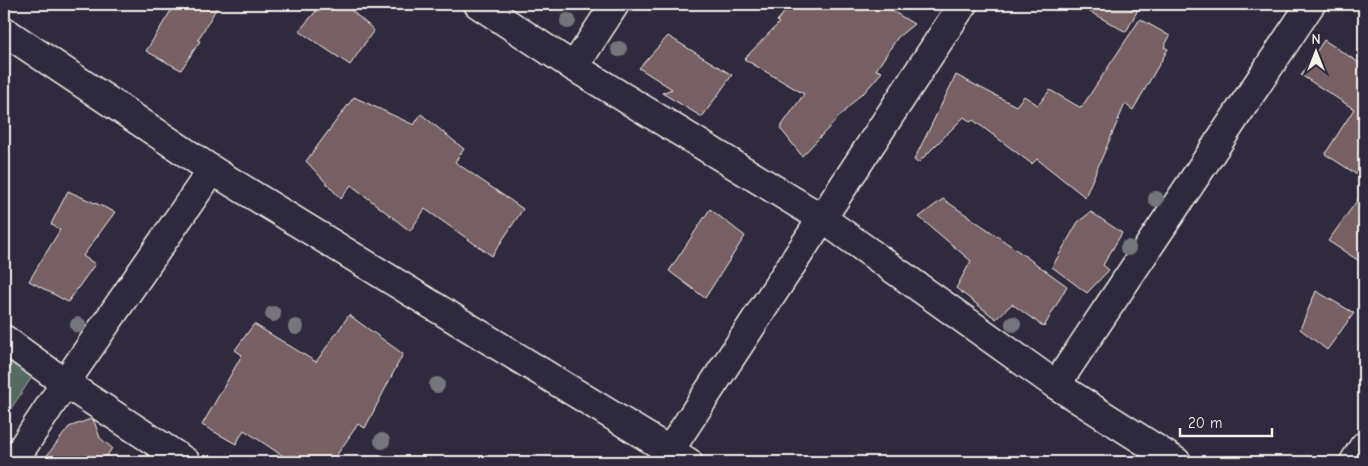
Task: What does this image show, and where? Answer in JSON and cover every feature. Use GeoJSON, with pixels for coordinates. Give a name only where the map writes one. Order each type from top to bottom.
{"type":"FeatureCollection","features":[{"type":"Feature","properties":{"kind":"street"},"geometry":{"type":"LineString","coordinates":[[478,4],[574,67],[823,219],[1056,385],[1177,462]]}},
{"type":"Feature","properties":{"kind":"street"},"geometry":{"type":"LineString","coordinates":[[574,67],[616,4]]}},
{"type":"Feature","properties":{"kind":"street"},"geometry":{"type":"LineString","coordinates":[[4,30],[212,170],[673,458],[823,219],[963,4]]}},
{"type":"Feature","properties":{"kind":"street"},"geometry":{"type":"LineString","coordinates":[[1056,385],[1311,4]]}},
{"type":"Feature","properties":{"kind":"street"},"geometry":{"type":"LineString","coordinates":[[13,462],[65,383],[212,170]]}},
{"type":"Feature","properties":{"kind":"street"},"geometry":{"type":"LineString","coordinates":[[4,339],[65,383],[186,462]]}},
{"type":"Feature","properties":{"kind":"street"},"geometry":{"type":"LineString","coordinates":[[1354,462],[1364,446]]}},
{"type":"Feature","properties":{"kind":"green space"},"geometry":{"type":"Polygon","coordinates":[[[4,357],[32,377],[4,419],[4,357]]]}},
{"type":"Feature","properties":{"kind":"building"},"geometry":{"type":"Polygon","coordinates":[[[175,4],[219,4],[198,40],[200,41],[181,70],[146,51],[175,4]]]}},
{"type":"Feature","properties":{"kind":"building"},"geometry":{"type":"Polygon","coordinates":[[[322,4],[344,4],[374,30],[350,65],[299,31],[322,4]]]}},
{"type":"Feature","properties":{"kind":"building"},"geometry":{"type":"Polygon","coordinates":[[[791,4],[881,4],[914,24],[898,37],[876,70],[882,72],[802,156],[780,128],[804,94],[744,59],[779,23],[777,21],[791,4]]]}},
{"type":"Feature","properties":{"kind":"building"},"geometry":{"type":"Polygon","coordinates":[[[1076,4],[1141,4],[1126,32],[1076,4]]]}},
{"type":"Feature","properties":{"kind":"building"},"geometry":{"type":"Polygon","coordinates":[[[1140,19],[1170,36],[1164,47],[1168,49],[1133,110],[1125,104],[1085,197],[1037,159],[1032,164],[973,120],[971,122],[964,117],[918,163],[914,160],[956,75],[1016,106],[1024,96],[1038,105],[1050,90],[1081,108],[1140,19]]]}},
{"type":"Feature","properties":{"kind":"building"},"geometry":{"type":"Polygon","coordinates":[[[668,36],[732,75],[702,117],[662,93],[672,89],[639,68],[668,36]]]}},
{"type":"Feature","properties":{"kind":"building"},"geometry":{"type":"Polygon","coordinates":[[[1324,40],[1364,66],[1364,179],[1325,154],[1354,109],[1301,75],[1324,40]]]}},
{"type":"Feature","properties":{"kind":"building"},"geometry":{"type":"Polygon","coordinates":[[[354,97],[414,125],[421,114],[464,149],[455,162],[523,209],[492,256],[425,209],[410,231],[351,185],[341,199],[306,161],[354,97]]]}},
{"type":"Feature","properties":{"kind":"building"},"geometry":{"type":"Polygon","coordinates":[[[68,191],[115,212],[83,256],[95,264],[68,302],[29,281],[60,230],[51,224],[68,191]]]}},
{"type":"Feature","properties":{"kind":"building"},"geometry":{"type":"Polygon","coordinates":[[[1364,191],[1364,264],[1328,241],[1364,191]]]}},
{"type":"Feature","properties":{"kind":"building"},"geometry":{"type":"Polygon","coordinates":[[[943,199],[1067,286],[1044,327],[1012,304],[996,319],[956,288],[971,261],[919,217],[943,199]]]}},
{"type":"Feature","properties":{"kind":"building"},"geometry":{"type":"Polygon","coordinates":[[[710,209],[745,236],[705,298],[669,271],[710,209]]]}},
{"type":"Feature","properties":{"kind":"building"},"geometry":{"type":"Polygon","coordinates":[[[1091,212],[1122,233],[1103,265],[1109,270],[1087,293],[1052,267],[1078,222],[1091,212]]]}},
{"type":"Feature","properties":{"kind":"building"},"geometry":{"type":"Polygon","coordinates":[[[1316,291],[1354,313],[1327,350],[1300,329],[1316,291]]]}},
{"type":"Feature","properties":{"kind":"building"},"geometry":{"type":"Polygon","coordinates":[[[349,315],[403,354],[365,428],[358,424],[332,462],[292,462],[244,430],[236,444],[202,425],[242,355],[235,350],[254,324],[316,362],[349,315]]]}},
{"type":"Feature","properties":{"kind":"building"},"geometry":{"type":"Polygon","coordinates":[[[91,419],[94,421],[100,438],[112,448],[103,462],[42,462],[69,427],[91,419]]]}}]}
